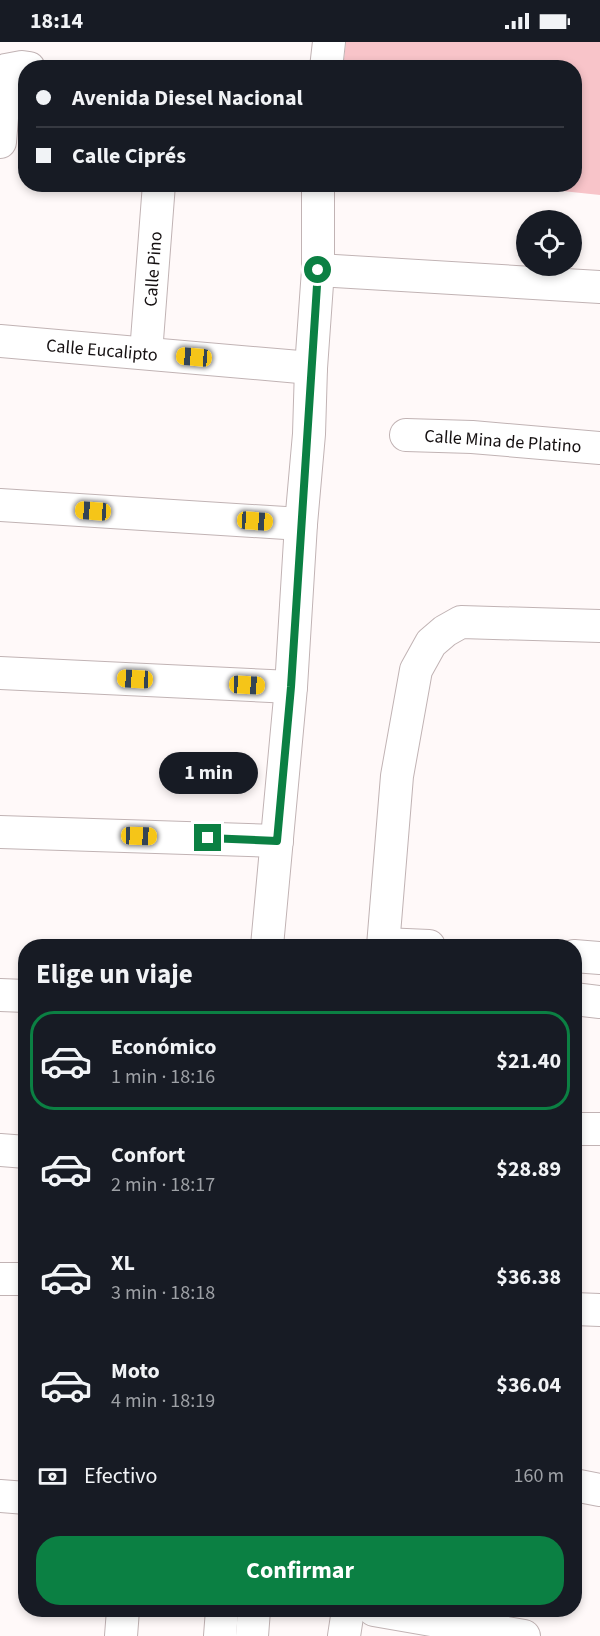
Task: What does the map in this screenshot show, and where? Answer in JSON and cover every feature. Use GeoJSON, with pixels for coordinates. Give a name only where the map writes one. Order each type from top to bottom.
{"type":"FeatureCollection","features":[{"type":"Feature","properties":{"kind":"street"},"geometry":{"type":"LineString","coordinates":[[327,60],[329,42]]}},
{"type":"Feature","properties":{"kind":"street"},"geometry":{"type":"LineString","coordinates":[[0,142],[18,69]]}},
{"type":"Feature","properties":{"kind":"street","name":"Calle Pino"},"geometry":{"type":"LineString","coordinates":[[147,353],[158,192]]}},
{"type":"Feature","properties":{"kind":"street"},"geometry":{"type":"LineString","coordinates":[[268,939],[291,687],[309,434],[318,270],[318,192]]}},
{"type":"Feature","properties":{"kind":"street"},"geometry":{"type":"LineString","coordinates":[[318,270],[600,287]]}},
{"type":"Feature","properties":{"kind":"street","name":"Calle Eucalipto"},"geometry":{"type":"LineString","coordinates":[[0,341],[311,368]]}},
{"type":"Feature","properties":{"kind":"street","name":"Calle Mina de Platino"},"geometry":{"type":"LineString","coordinates":[[406,435],[472,437],[600,448]]}},
{"type":"Feature","properties":{"kind":"street"},"geometry":{"type":"LineString","coordinates":[[0,505],[301,524]]}},
{"type":"Feature","properties":{"kind":"street"},"geometry":{"type":"LineString","coordinates":[[383,939],[397,776],[416,670],[431,644],[444,631],[460,622],[600,626]]}},
{"type":"Feature","properties":{"kind":"street"},"geometry":{"type":"LineString","coordinates":[[0,673],[291,687]]}},
{"type":"Feature","properties":{"kind":"street"},"geometry":{"type":"LineString","coordinates":[[0,832],[277,841]]}},
{"type":"Feature","properties":{"kind":"street"},"geometry":{"type":"LineString","coordinates":[[582,957],[600,958]]}},
{"type":"Feature","properties":{"kind":"street"},"geometry":{"type":"LineString","coordinates":[[0,994],[18,995]]}},
{"type":"Feature","properties":{"kind":"street"},"geometry":{"type":"LineString","coordinates":[[582,1000],[600,1002]]}},
{"type":"Feature","properties":{"kind":"street"},"geometry":{"type":"LineString","coordinates":[[582,1129],[600,1129]]}},
{"type":"Feature","properties":{"kind":"street"},"geometry":{"type":"LineString","coordinates":[[0,1150],[18,1151]]}},
{"type":"Feature","properties":{"kind":"street"},"geometry":{"type":"LineString","coordinates":[[0,1279],[18,1279]]}},
{"type":"Feature","properties":{"kind":"street"},"geometry":{"type":"LineString","coordinates":[[582,1309],[600,1310]]}},
{"type":"Feature","properties":{"kind":"street"},"geometry":{"type":"LineString","coordinates":[[582,1487],[600,1490]]}},
{"type":"Feature","properties":{"kind":"street"},"geometry":{"type":"LineString","coordinates":[[0,1496],[18,1497]]}},
{"type":"Feature","properties":{"kind":"street"},"geometry":{"type":"LineString","coordinates":[[121,1636],[122,1617]]}},
{"type":"Feature","properties":{"kind":"street"},"geometry":{"type":"LineString","coordinates":[[220,1636],[221,1617]]}},
{"type":"Feature","properties":{"kind":"street"},"geometry":{"type":"LineString","coordinates":[[252,1636],[253,1617]]}},
{"type":"Feature","properties":{"kind":"street"},"geometry":{"type":"LineString","coordinates":[[344,1636],[347,1617]]}},
{"type":"Feature","properties":{"kind":"street"},"geometry":{"type":"LineString","coordinates":[[414,1617],[524,1636]]}},
{"type":"Feature","properties":{"kind":"shaded area"},"geometry":{"type":"Polygon","coordinates":[[[346,42],[600,42],[600,195],[572,192],[582,192],[582,60],[344,60],[346,42]]]}},
{"type":"Feature","properties":{"kind":"route"},"geometry":{"type":"LineString","coordinates":[[208,838],[277,841],[291,687],[318,270]]}}]}
